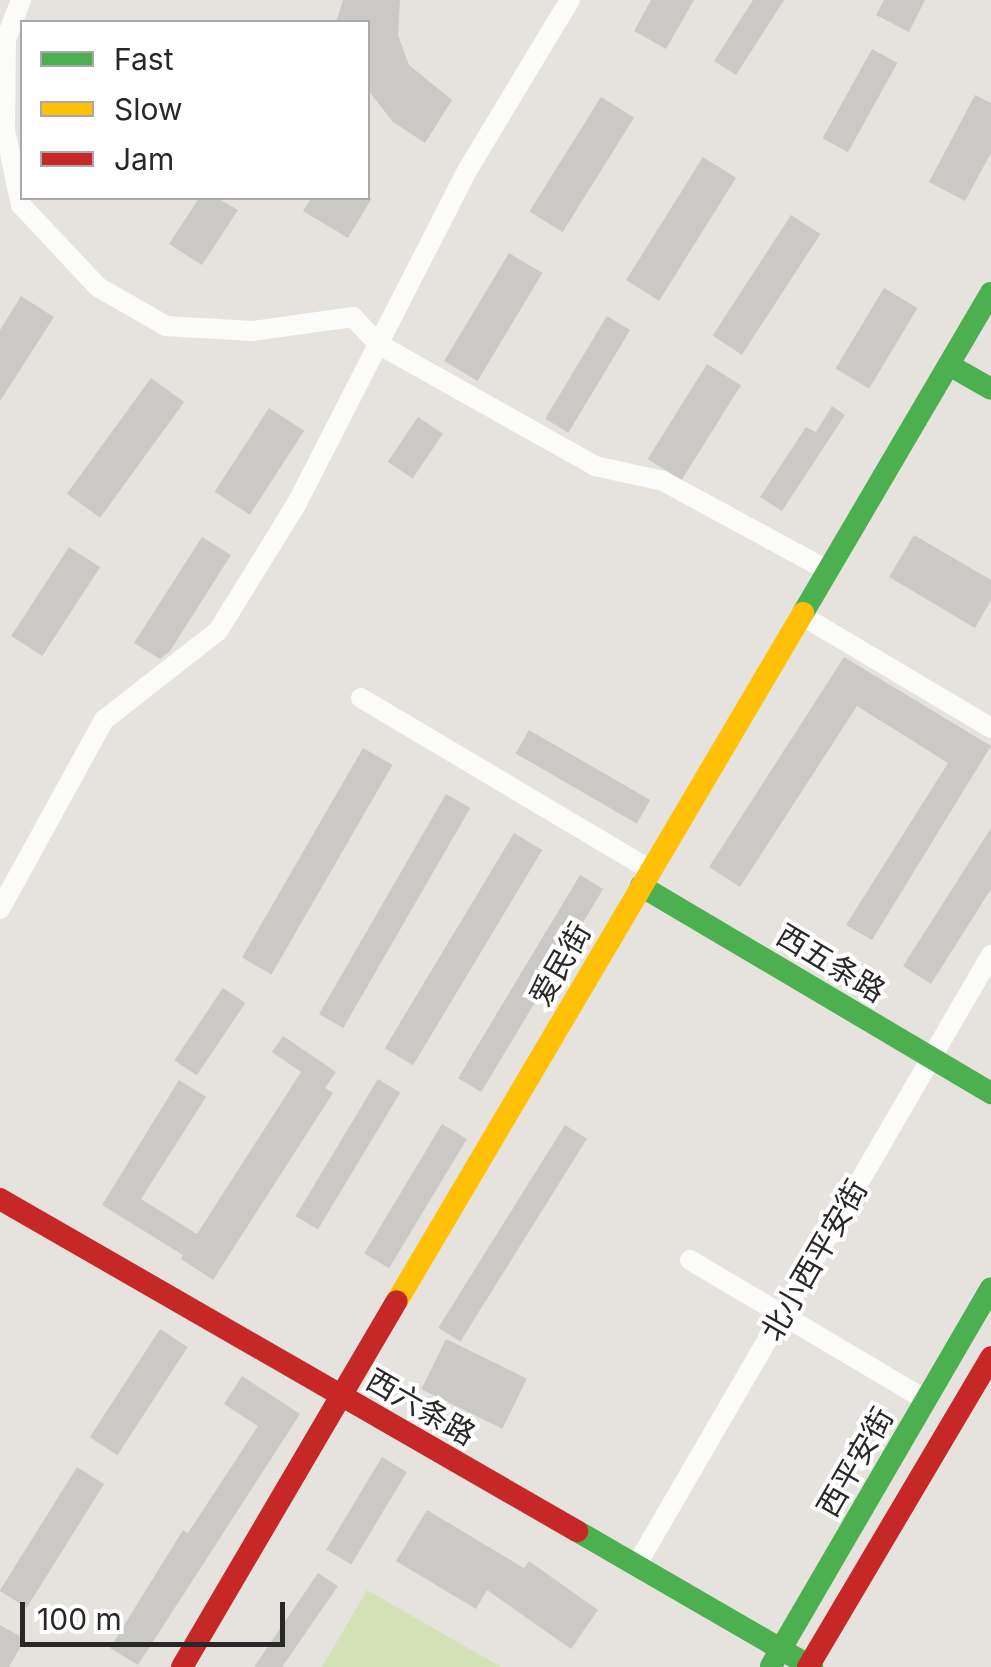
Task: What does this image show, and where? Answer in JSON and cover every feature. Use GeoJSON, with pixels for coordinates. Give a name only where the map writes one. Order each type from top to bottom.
{"type":"FeatureCollection","features":[{"type":"Feature","properties":{"kind":"street"},"geometry":{"type":"LineString","coordinates":[[21,0],[6,40],[5,130],[20,205],[98,288],[166,326],[252,331],[353,317],[378,344],[595,466],[664,481],[827,570]]}},
{"type":"Feature","properties":{"kind":"street"},"geometry":{"type":"LineString","coordinates":[[0,908],[104,720],[218,630],[296,503],[468,169],[570,0]]}},
{"type":"Feature","properties":{"kind":"street","name":"爱民街"},"geometry":{"type":"LineString","coordinates":[[182,1667],[991,293]]}},
{"type":"Feature","properties":{"kind":"street"},"geometry":{"type":"LineString","coordinates":[[948,365],[991,389]]}},
{"type":"Feature","properties":{"kind":"street"},"geometry":{"type":"LineString","coordinates":[[801,615],[991,728]]}},
{"type":"Feature","properties":{"kind":"street"},"geometry":{"type":"LineString","coordinates":[[361,698],[646,878]]}},
{"type":"Feature","properties":{"kind":"street","name":"西五条路"},"geometry":{"type":"LineString","coordinates":[[646,878],[991,1093]]}},
{"type":"Feature","properties":{"kind":"street","name":"北小西平安街"},"geometry":{"type":"LineString","coordinates":[[636,1566],[991,954]]}},
{"type":"Feature","properties":{"kind":"street","name":"西六条路"},"geometry":{"type":"LineString","coordinates":[[0,1200],[636,1566],[775,1658],[810,1666]]}},
{"type":"Feature","properties":{"kind":"street"},"geometry":{"type":"LineString","coordinates":[[690,1260],[926,1400]]}},
{"type":"Feature","properties":{"kind":"street","name":"西平安街"},"geometry":{"type":"LineString","coordinates":[[775,1658],[991,1288]]}},
{"type":"Feature","properties":{"kind":"street"},"geometry":{"type":"LineString","coordinates":[[810,1666],[991,1357]]}},
{"type":"Feature","properties":{"kind":"green space"},"geometry":{"type":"Polygon","coordinates":[[[367,1590],[501,1667],[322,1667],[367,1590]]]}},
{"type":"Feature","properties":{"kind":"building"},"geometry":{"type":"Polygon","coordinates":[[[343,0],[400,0],[398,35],[409,65],[452,100],[425,143],[393,122],[370,93],[370,20],[337,20],[343,0]]]}},
{"type":"Feature","properties":{"kind":"building"},"geometry":{"type":"Polygon","coordinates":[[[651,0],[694,0],[666,49],[634,31],[651,0]]]}},
{"type":"Feature","properties":{"kind":"building"},"geometry":{"type":"Polygon","coordinates":[[[753,0],[784,0],[736,75],[714,61],[753,0]]]}},
{"type":"Feature","properties":{"kind":"building"},"geometry":{"type":"Polygon","coordinates":[[[884,0],[925,0],[909,32],[876,15],[884,0]]]}},
{"type":"Feature","properties":{"kind":"building"},"geometry":{"type":"Polygon","coordinates":[[[872,49],[897,63],[848,152],[823,138],[872,49]]]}},
{"type":"Feature","properties":{"kind":"building"},"geometry":{"type":"Polygon","coordinates":[[[975,95],[991,103],[991,153],[965,201],[929,182],[975,95]]]}},
{"type":"Feature","properties":{"kind":"building"},"geometry":{"type":"Polygon","coordinates":[[[601,97],[634,118],[563,232],[529,211],[601,97]]]}},
{"type":"Feature","properties":{"kind":"building"},"geometry":{"type":"Polygon","coordinates":[[[703,157],[736,178],[659,301],[626,280],[703,157]]]}},
{"type":"Feature","properties":{"kind":"building"},"geometry":{"type":"Polygon","coordinates":[[[372,198],[348,238],[303,211],[310,200],[372,198]]]}},
{"type":"Feature","properties":{"kind":"building"},"geometry":{"type":"Polygon","coordinates":[[[198,200],[220,200],[238,210],[202,265],[169,244],[198,200]]]}},
{"type":"Feature","properties":{"kind":"building"},"geometry":{"type":"Polygon","coordinates":[[[791,215],[820,234],[742,355],[713,336],[791,215]]]}},
{"type":"Feature","properties":{"kind":"building"},"geometry":{"type":"Polygon","coordinates":[[[509,253],[542,273],[478,381],[444,361],[509,253]]]}},
{"type":"Feature","properties":{"kind":"building"},"geometry":{"type":"Polygon","coordinates":[[[884,288],[917,308],[869,389],[836,369],[884,288]]]}},
{"type":"Feature","properties":{"kind":"building"},"geometry":{"type":"Polygon","coordinates":[[[21,296],[54,317],[0,401],[0,330],[21,296]]]}},
{"type":"Feature","properties":{"kind":"building"},"geometry":{"type":"Polygon","coordinates":[[[607,316],[630,330],[568,433],[545,419],[607,316]]]}},
{"type":"Feature","properties":{"kind":"building"},"geometry":{"type":"Polygon","coordinates":[[[707,364],[741,385],[682,480],[648,459],[707,364]]]}},
{"type":"Feature","properties":{"kind":"building"},"geometry":{"type":"Polygon","coordinates":[[[151,378],[184,402],[100,518],[67,494],[151,378]]]}},
{"type":"Feature","properties":{"kind":"building"},"geometry":{"type":"Polygon","coordinates":[[[832,406],[845,415],[782,511],[760,497],[806,427],[816,432],[832,406]]]}},
{"type":"Feature","properties":{"kind":"building"},"geometry":{"type":"Polygon","coordinates":[[[269,408],[304,431],[250,515],[215,492],[269,408]]]}},
{"type":"Feature","properties":{"kind":"building"},"geometry":{"type":"Polygon","coordinates":[[[418,417],[443,434],[413,479],[388,462],[418,417]]]}},
{"type":"Feature","properties":{"kind":"building"},"geometry":{"type":"Polygon","coordinates":[[[914,535],[991,580],[991,600],[975,628],[889,577],[914,535]]]}},
{"type":"Feature","properties":{"kind":"building"},"geometry":{"type":"Polygon","coordinates":[[[202,537],[231,555],[170,651],[160,659],[134,643],[202,537]]]}},
{"type":"Feature","properties":{"kind":"building"},"geometry":{"type":"Polygon","coordinates":[[[69,547],[100,567],[42,656],[11,636],[69,547]]]}},
{"type":"Feature","properties":{"kind":"building"},"geometry":{"type":"Polygon","coordinates":[[[844,657],[991,746],[872,940],[846,925],[948,763],[857,706],[740,887],[709,867],[844,657]]]}},
{"type":"Feature","properties":{"kind":"building"},"geometry":{"type":"Polygon","coordinates":[[[529,730],[650,800],[637,823],[516,753],[529,730]]]}},
{"type":"Feature","properties":{"kind":"building"},"geometry":{"type":"Polygon","coordinates":[[[363,748],[392,765],[271,975],[242,958],[363,748]]]}},
{"type":"Feature","properties":{"kind":"building"},"geometry":{"type":"Polygon","coordinates":[[[446,794],[470,808],[343,1028],[319,1014],[446,794]]]}},
{"type":"Feature","properties":{"kind":"building"},"geometry":{"type":"Polygon","coordinates":[[[991,828],[991,889],[931,984],[903,966],[991,828]]]}},
{"type":"Feature","properties":{"kind":"building"},"geometry":{"type":"Polygon","coordinates":[[[514,833],[542,850],[413,1065],[385,1048],[514,833]]]}},
{"type":"Feature","properties":{"kind":"building"},"geometry":{"type":"Polygon","coordinates":[[[580,875],[603,889],[481,1092],[458,1078],[580,875]]]}},
{"type":"Feature","properties":{"kind":"building"},"geometry":{"type":"Polygon","coordinates":[[[223,988],[245,1003],[197,1075],[174,1060],[223,988]]]}},
{"type":"Feature","properties":{"kind":"building"},"geometry":{"type":"Polygon","coordinates":[[[283,1036],[336,1072],[325,1088],[333,1093],[213,1280],[181,1259],[183,1255],[102,1205],[179,1080],[206,1097],[141,1199],[197,1234],[301,1072],[272,1052],[283,1036]]]}},
{"type":"Feature","properties":{"kind":"building"},"geometry":{"type":"Polygon","coordinates":[[[378,1079],[400,1092],[318,1230],[296,1216],[378,1079]]]}},
{"type":"Feature","properties":{"kind":"building"},"geometry":{"type":"Polygon","coordinates":[[[442,1124],[467,1139],[389,1268],[364,1253],[442,1124]]]}},
{"type":"Feature","properties":{"kind":"building"},"geometry":{"type":"Polygon","coordinates":[[[565,1125],[587,1139],[460,1341],[438,1328],[565,1125]]]}},
{"type":"Feature","properties":{"kind":"building"},"geometry":{"type":"Polygon","coordinates":[[[160,1329],[188,1347],[117,1455],[90,1437],[160,1329]]]}},
{"type":"Feature","properties":{"kind":"building"},"geometry":{"type":"Polygon","coordinates":[[[446,1339],[527,1378],[502,1429],[421,1389],[446,1339]]]}},
{"type":"Feature","properties":{"kind":"building"},"geometry":{"type":"Polygon","coordinates":[[[242,1376],[300,1414],[138,1665],[110,1648],[183,1530],[188,1533],[258,1426],[224,1404],[242,1376]]]}},
{"type":"Feature","properties":{"kind":"building"},"geometry":{"type":"Polygon","coordinates":[[[382,1457],[407,1472],[351,1565],[326,1550],[382,1457]]]}},
{"type":"Feature","properties":{"kind":"building"},"geometry":{"type":"Polygon","coordinates":[[[77,1467],[104,1484],[27,1608],[0,1590],[77,1467]]]}},
{"type":"Feature","properties":{"kind":"building"},"geometry":{"type":"Polygon","coordinates":[[[427,1510],[524,1568],[529,1561],[598,1610],[571,1649],[487,1590],[476,1609],[396,1561],[427,1510]]]}},
{"type":"Feature","properties":{"kind":"building"},"geometry":{"type":"Polygon","coordinates":[[[318,1573],[338,1586],[282,1667],[254,1667],[318,1573]]]}},
{"type":"Feature","properties":{"kind":"building"},"geometry":{"type":"Polygon","coordinates":[[[0,1625],[25,1639],[9,1667],[0,1667],[0,1625]]]}},
{"type":"Feature","properties":{"kind":"traffic: fast"},"geometry":{"type":"LineString","coordinates":[[803,613],[991,293]]}},
{"type":"Feature","properties":{"kind":"traffic: fast"},"geometry":{"type":"LineString","coordinates":[[949,365],[991,389]]}},
{"type":"Feature","properties":{"kind":"traffic: fast"},"geometry":{"type":"LineString","coordinates":[[641,886],[991,1093]]}},
{"type":"Feature","properties":{"kind":"traffic: fast"},"geometry":{"type":"LineString","coordinates":[[771,1666],[991,1288]]}},
{"type":"Feature","properties":{"kind":"traffic: fast"},"geometry":{"type":"LineString","coordinates":[[577,1531],[812,1667]]}},
{"type":"Feature","properties":{"kind":"traffic: slow"},"geometry":{"type":"LineString","coordinates":[[397,1301],[803,613]]}},
{"type":"Feature","properties":{"kind":"traffic: jam"},"geometry":{"type":"LineString","coordinates":[[0,1199],[577,1531]]}},
{"type":"Feature","properties":{"kind":"traffic: jam"},"geometry":{"type":"LineString","coordinates":[[182,1667],[397,1301]]}},
{"type":"Feature","properties":{"kind":"traffic: jam"},"geometry":{"type":"LineString","coordinates":[[808,1667],[991,1357]]}}]}
